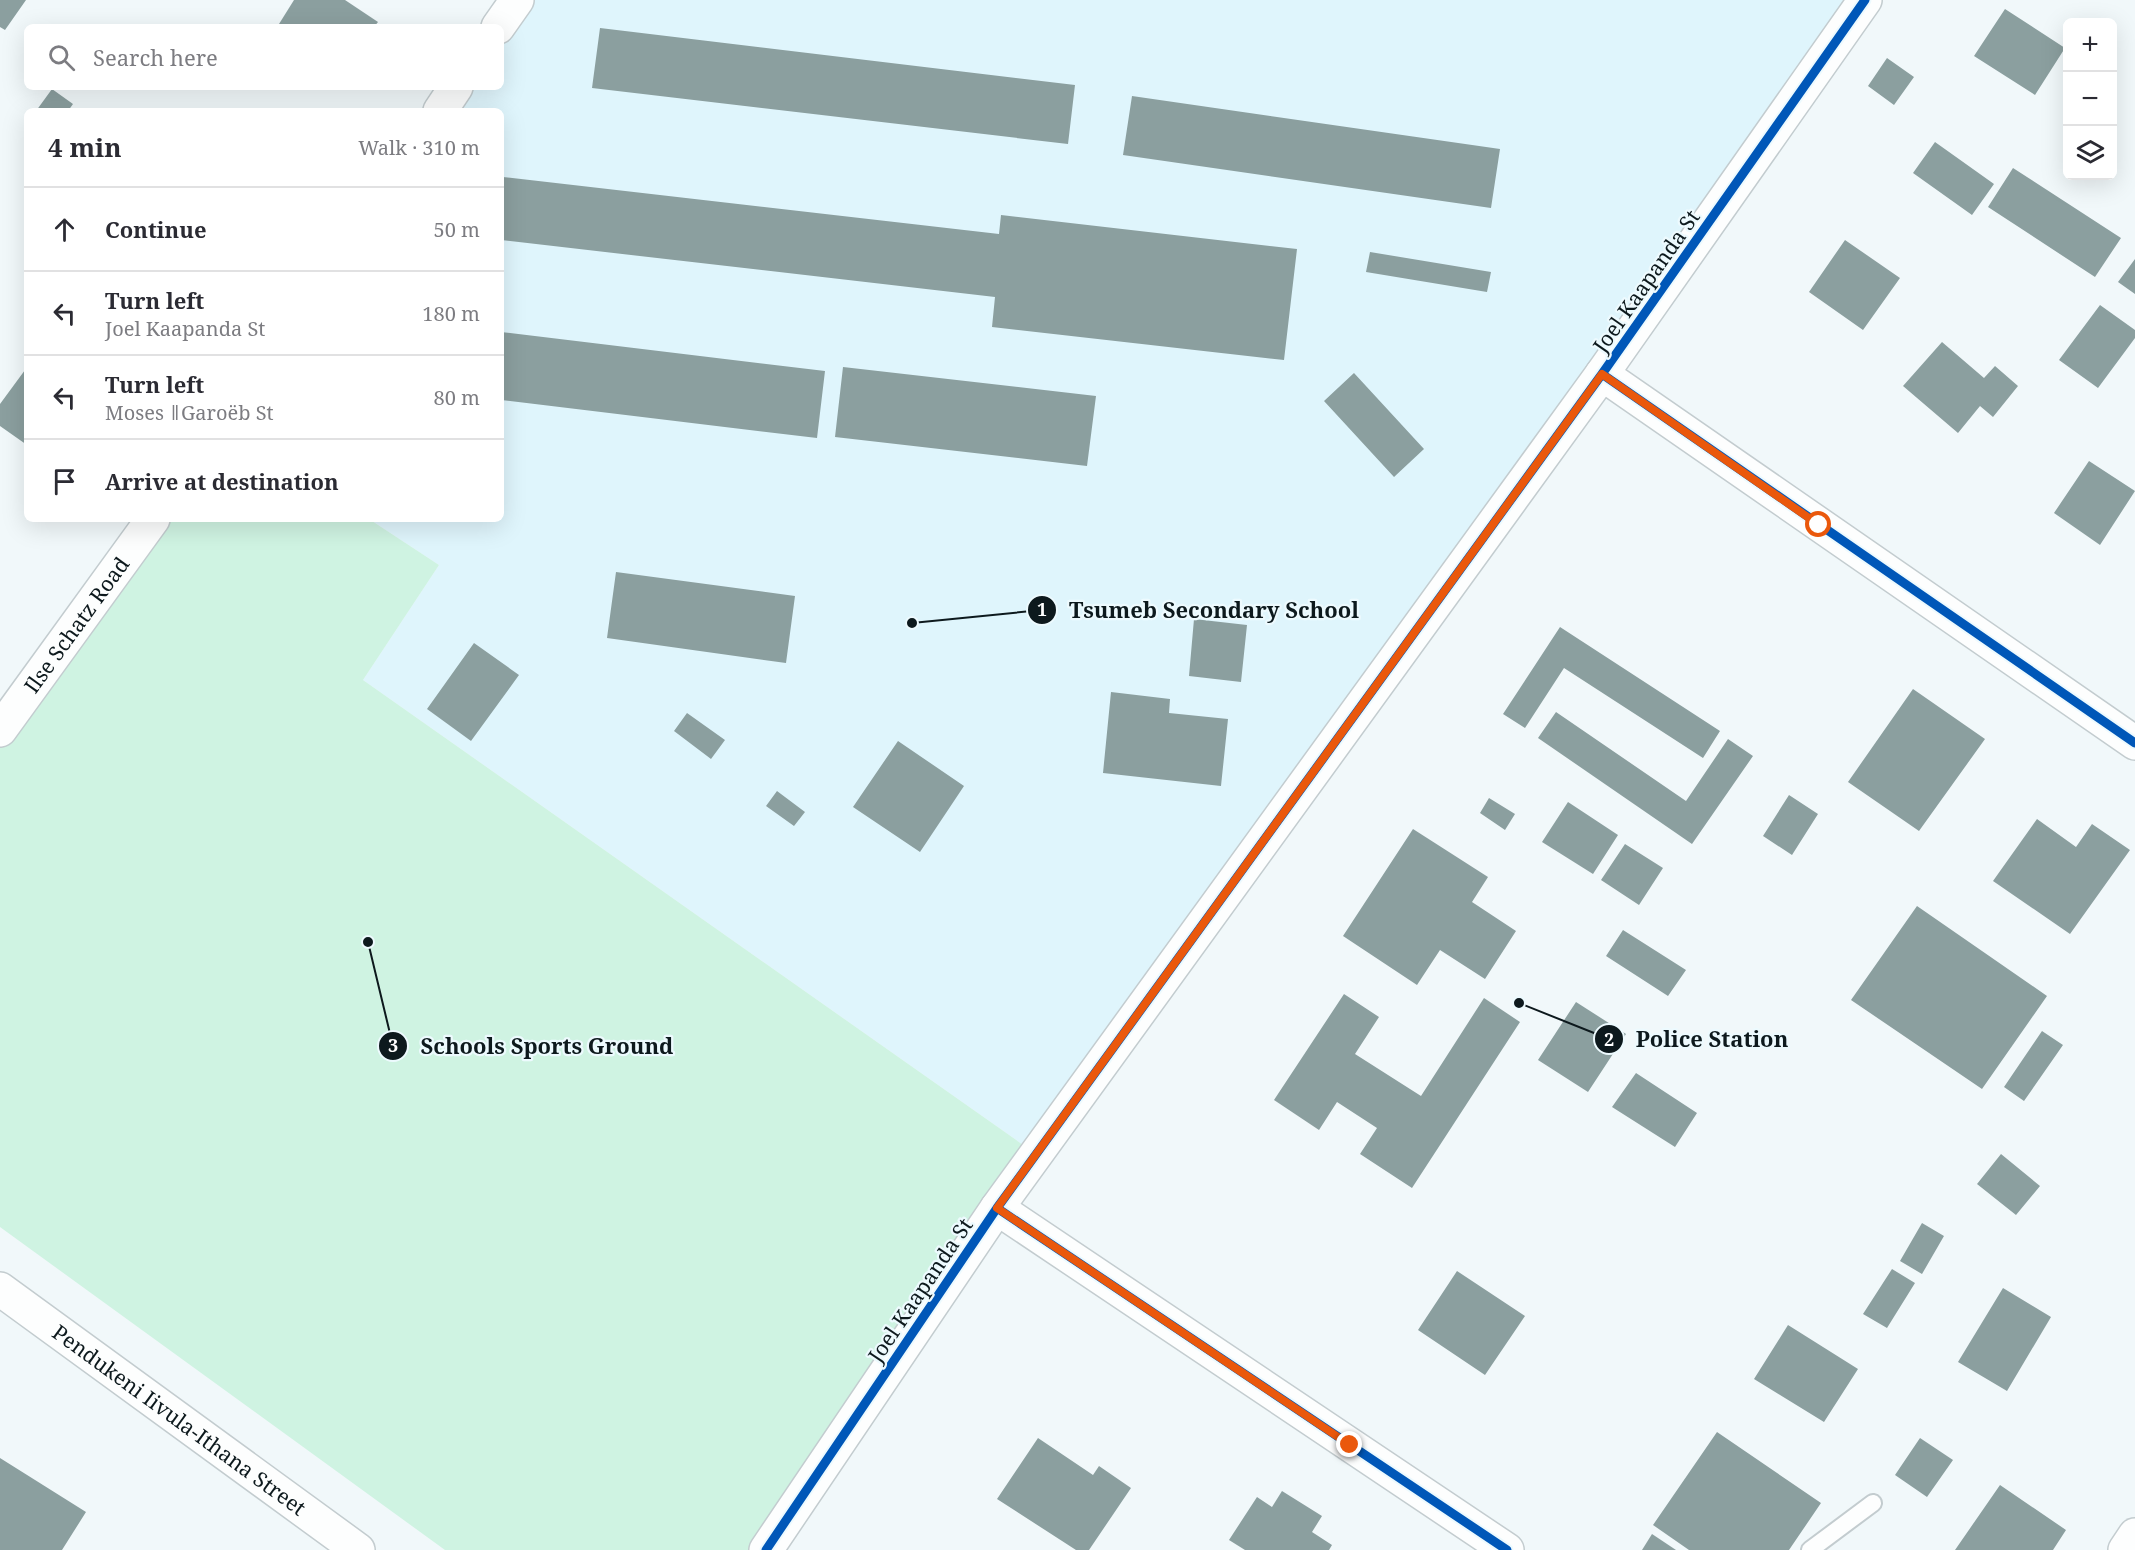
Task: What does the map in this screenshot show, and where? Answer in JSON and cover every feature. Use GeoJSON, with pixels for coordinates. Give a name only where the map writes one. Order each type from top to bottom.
{"type":"FeatureCollection","features":[{"type":"Feature","properties":{"kind":"street"},"geometry":{"type":"LineString","coordinates":[[500,24],[517,0]]}},
{"type":"Feature","properties":{"kind":"street","name":"Joel Kaapanda St"},"geometry":{"type":"LineString","coordinates":[[766,1550],[997,1208],[1602,374],[1865,0]]}},
{"type":"Feature","properties":{"kind":"street"},"geometry":{"type":"LineString","coordinates":[[442,108],[454,90]]}},
{"type":"Feature","properties":{"kind":"street"},"geometry":{"type":"LineString","coordinates":[[1602,374],[2135,743]]}},
{"type":"Feature","properties":{"kind":"street","name":"Ilse Schatz Road"},"geometry":{"type":"LineString","coordinates":[[0,730],[151,522]]}},
{"type":"Feature","properties":{"kind":"street"},"geometry":{"type":"LineString","coordinates":[[997,1208],[1508,1550]]}},
{"type":"Feature","properties":{"kind":"street","name":"Pendukeni Iivula-Ithana Street"},"geometry":{"type":"LineString","coordinates":[[0,1289],[358,1550]]}},
{"type":"Feature","properties":{"kind":"street"},"geometry":{"type":"LineString","coordinates":[[2125,1550],[2135,1535]]}},
{"type":"Feature","properties":{"kind":"lane"},"geometry":{"type":"LineString","coordinates":[[1810,1550],[1873,1503]]}},
{"type":"Feature","properties":{"kind":"shaded area"},"geometry":{"type":"Polygon","coordinates":[[[517,0],[1865,0],[1036,1154],[363,680],[439,565],[374,522],[504,522],[504,108],[442,108],[454,90],[504,90],[503,24],[517,0]]]}},
{"type":"Feature","properties":{"kind":"green space"},"geometry":{"type":"Polygon","coordinates":[[[151,522],[374,522],[439,565],[363,680],[1036,1154],[766,1550],[445,1550],[0,1227],[0,730],[151,522]]]}},
{"type":"Feature","properties":{"kind":"building"},"geometry":{"type":"Polygon","coordinates":[[[0,0],[26,0],[5,30],[0,27],[0,0]]]}},
{"type":"Feature","properties":{"kind":"building"},"geometry":{"type":"Polygon","coordinates":[[[294,0],[345,0],[378,22],[376,24],[279,24],[294,0]]]}},
{"type":"Feature","properties":{"kind":"building"},"geometry":{"type":"Polygon","coordinates":[[[2005,9],[2063,47],[2063,51],[2035,95],[1974,56],[2005,9]]]}},
{"type":"Feature","properties":{"kind":"building"},"geometry":{"type":"Polygon","coordinates":[[[600,28],[1075,85],[1068,144],[592,88],[600,28]]]}},
{"type":"Feature","properties":{"kind":"building"},"geometry":{"type":"Polygon","coordinates":[[[1887,58],[1914,77],[1894,105],[1868,86],[1887,58]]]}},
{"type":"Feature","properties":{"kind":"building"},"geometry":{"type":"Polygon","coordinates":[[[51,90],[73,104],[70,108],[38,108],[51,90]]]}},
{"type":"Feature","properties":{"kind":"building"},"geometry":{"type":"Polygon","coordinates":[[[1132,96],[1500,149],[1491,208],[1123,155],[1132,96]]]}},
{"type":"Feature","properties":{"kind":"building"},"geometry":{"type":"Polygon","coordinates":[[[1935,142],[1994,184],[1972,215],[1913,173],[1935,142]]]}},
{"type":"Feature","properties":{"kind":"building"},"geometry":{"type":"Polygon","coordinates":[[[2013,168],[2121,238],[2095,277],[1988,207],[2013,168]]]}},
{"type":"Feature","properties":{"kind":"building"},"geometry":{"type":"Polygon","coordinates":[[[504,177],[999,234],[1001,215],[1297,249],[1284,360],[992,327],[995,297],[504,240],[504,177]]]}},
{"type":"Feature","properties":{"kind":"building"},"geometry":{"type":"Polygon","coordinates":[[[1845,240],[1900,278],[1863,330],[1809,292],[1845,240]]]}},
{"type":"Feature","properties":{"kind":"building"},"geometry":{"type":"Polygon","coordinates":[[[1370,252],[1491,272],[1487,292],[1366,272],[1370,252]]]}},
{"type":"Feature","properties":{"kind":"building"},"geometry":{"type":"Polygon","coordinates":[[[2135,259],[2135,294],[2118,282],[2135,259]]]}},
{"type":"Feature","properties":{"kind":"building"},"geometry":{"type":"Polygon","coordinates":[[[2100,305],[2135,330],[2135,338],[2098,388],[2059,360],[2100,305]]]}},
{"type":"Feature","properties":{"kind":"building"},"geometry":{"type":"Polygon","coordinates":[[[504,332],[825,371],[817,438],[504,400],[504,332]]]}},
{"type":"Feature","properties":{"kind":"building"},"geometry":{"type":"Polygon","coordinates":[[[1942,342],[1984,378],[1995,366],[2018,386],[1993,417],[1980,406],[1958,433],[1903,386],[1942,342]]]}},
{"type":"Feature","properties":{"kind":"building"},"geometry":{"type":"Polygon","coordinates":[[[843,367],[1096,396],[1087,466],[835,437],[843,367]]]}},
{"type":"Feature","properties":{"kind":"building"},"geometry":{"type":"Polygon","coordinates":[[[24,371],[24,443],[0,426],[0,404],[24,371]]]}},
{"type":"Feature","properties":{"kind":"building"},"geometry":{"type":"Polygon","coordinates":[[[1354,373],[1424,449],[1394,477],[1324,401],[1354,373]]]}},
{"type":"Feature","properties":{"kind":"building"},"geometry":{"type":"Polygon","coordinates":[[[2089,461],[2135,491],[2100,545],[2054,513],[2089,461]]]}},
{"type":"Feature","properties":{"kind":"building"},"geometry":{"type":"Polygon","coordinates":[[[616,572],[795,596],[786,663],[607,638],[616,572]]]}},
{"type":"Feature","properties":{"kind":"building"},"geometry":{"type":"Polygon","coordinates":[[[1194,619],[1247,625],[1241,682],[1189,676],[1194,619]]]}},
{"type":"Feature","properties":{"kind":"building"},"geometry":{"type":"Polygon","coordinates":[[[1560,627],[1720,731],[1703,758],[1564,668],[1525,728],[1503,714],[1560,627]]]}},
{"type":"Feature","properties":{"kind":"building"},"geometry":{"type":"Polygon","coordinates":[[[474,643],[519,675],[471,741],[427,709],[474,643]]]}},
{"type":"Feature","properties":{"kind":"building"},"geometry":{"type":"Polygon","coordinates":[[[1913,689],[1985,739],[1919,831],[1848,782],[1913,689]]]}},
{"type":"Feature","properties":{"kind":"building"},"geometry":{"type":"Polygon","coordinates":[[[1111,692],[1170,699],[1169,713],[1228,719],[1221,786],[1103,773],[1111,692]]]}},
{"type":"Feature","properties":{"kind":"building"},"geometry":{"type":"Polygon","coordinates":[[[1556,712],[1686,801],[1728,739],[1753,756],[1692,844],[1538,738],[1556,712]]]}},
{"type":"Feature","properties":{"kind":"building"},"geometry":{"type":"Polygon","coordinates":[[[687,713],[725,740],[711,759],[674,731],[687,713]]]}},
{"type":"Feature","properties":{"kind":"building"},"geometry":{"type":"Polygon","coordinates":[[[898,741],[964,786],[920,852],[853,807],[898,741]]]}},
{"type":"Feature","properties":{"kind":"building"},"geometry":{"type":"Polygon","coordinates":[[[777,791],[805,812],[794,826],[766,806],[777,791]]]}},
{"type":"Feature","properties":{"kind":"building"},"geometry":{"type":"Polygon","coordinates":[[[1789,795],[1818,814],[1792,855],[1763,836],[1789,795]]]}},
{"type":"Feature","properties":{"kind":"building"},"geometry":{"type":"Polygon","coordinates":[[[1489,798],[1515,814],[1505,830],[1480,813],[1489,798]]]}},
{"type":"Feature","properties":{"kind":"building"},"geometry":{"type":"Polygon","coordinates":[[[1568,802],[1618,835],[1593,874],[1542,842],[1568,802]]]}},
{"type":"Feature","properties":{"kind":"building"},"geometry":{"type":"Polygon","coordinates":[[[2037,819],[2076,847],[2092,824],[2130,850],[2070,934],[1993,881],[2037,819]]]}},
{"type":"Feature","properties":{"kind":"building"},"geometry":{"type":"Polygon","coordinates":[[[1413,829],[1488,877],[1472,902],[1516,931],[1485,979],[1440,950],[1417,985],[1343,936],[1413,829]]]}},
{"type":"Feature","properties":{"kind":"building"},"geometry":{"type":"Polygon","coordinates":[[[1625,844],[1663,868],[1639,905],[1601,880],[1625,844]]]}},
{"type":"Feature","properties":{"kind":"building"},"geometry":{"type":"Polygon","coordinates":[[[1917,906],[2047,996],[1982,1089],[1851,1000],[1917,906]]]}},
{"type":"Feature","properties":{"kind":"building"},"geometry":{"type":"Polygon","coordinates":[[[1623,930],[1686,970],[1668,996],[1606,956],[1623,930]]]}},
{"type":"Feature","properties":{"kind":"building"},"geometry":{"type":"Polygon","coordinates":[[[1344,994],[1379,1017],[1355,1054],[1421,1096],[1484,998],[1520,1022],[1412,1188],[1360,1154],[1377,1128],[1337,1102],[1319,1130],[1274,1100],[1344,994]]]}},
{"type":"Feature","properties":{"kind":"building"},"geometry":{"type":"Polygon","coordinates":[[[1576,1002],[1626,1034],[1588,1092],[1538,1060],[1576,1002]]]}},
{"type":"Feature","properties":{"kind":"building"},"geometry":{"type":"Polygon","coordinates":[[[2042,1031],[2063,1045],[2024,1101],[2004,1087],[2042,1031]]]}},
{"type":"Feature","properties":{"kind":"building"},"geometry":{"type":"Polygon","coordinates":[[[1636,1073],[1697,1113],[1675,1147],[1612,1107],[1636,1073]]]}},
{"type":"Feature","properties":{"kind":"building"},"geometry":{"type":"Polygon","coordinates":[[[2001,1154],[2040,1186],[2016,1215],[1977,1184],[2001,1154]]]}},
{"type":"Feature","properties":{"kind":"building"},"geometry":{"type":"Polygon","coordinates":[[[1922,1223],[1944,1236],[1922,1274],[1900,1261],[1922,1223]]]}},
{"type":"Feature","properties":{"kind":"building"},"geometry":{"type":"Polygon","coordinates":[[[1892,1269],[1915,1283],[1887,1328],[1863,1314],[1892,1269]]]}},
{"type":"Feature","properties":{"kind":"building"},"geometry":{"type":"Polygon","coordinates":[[[1457,1271],[1525,1316],[1485,1375],[1418,1330],[1457,1271]]]}},
{"type":"Feature","properties":{"kind":"building"},"geometry":{"type":"Polygon","coordinates":[[[2003,1288],[2051,1317],[2007,1391],[1958,1362],[2003,1288]]]}},
{"type":"Feature","properties":{"kind":"building"},"geometry":{"type":"Polygon","coordinates":[[[1788,1325],[1858,1369],[1824,1422],[1754,1379],[1788,1325]]]}},
{"type":"Feature","properties":{"kind":"building"},"geometry":{"type":"Polygon","coordinates":[[[1717,1432],[1821,1503],[1789,1550],[1689,1550],[1653,1525],[1717,1432]]]}},
{"type":"Feature","properties":{"kind":"building"},"geometry":{"type":"Polygon","coordinates":[[[1038,1438],[1093,1475],[1099,1466],[1131,1488],[1089,1550],[1076,1550],[997,1499],[1038,1438]]]}},
{"type":"Feature","properties":{"kind":"building"},"geometry":{"type":"Polygon","coordinates":[[[1920,1438],[1953,1460],[1927,1497],[1895,1475],[1920,1438]]]}},
{"type":"Feature","properties":{"kind":"building"},"geometry":{"type":"Polygon","coordinates":[[[0,1458],[86,1512],[62,1550],[0,1550],[0,1458]]]}},
{"type":"Feature","properties":{"kind":"building"},"geometry":{"type":"Polygon","coordinates":[[[2000,1485],[2066,1530],[2053,1550],[1955,1550],[2000,1485]]]}},
{"type":"Feature","properties":{"kind":"building"},"geometry":{"type":"Polygon","coordinates":[[[1282,1491],[1322,1516],[1312,1532],[1332,1545],[1329,1550],[1245,1550],[1229,1540],[1257,1497],[1272,1507],[1282,1491]]]}},
{"type":"Feature","properties":{"kind":"building"},"geometry":{"type":"Polygon","coordinates":[[[1652,1534],[1676,1550],[1642,1550],[1652,1534]]]}},
{"type":"Feature","properties":{"kind":"cycle path"},"geometry":{"type":"LineString","coordinates":[[766,1550],[997,1208],[1602,374],[1865,0]]}},
{"type":"Feature","properties":{"kind":"cycle path"},"geometry":{"type":"LineString","coordinates":[[1602,374],[2135,743]]}},
{"type":"Feature","properties":{"kind":"cycle path"},"geometry":{"type":"LineString","coordinates":[[997,1208],[1507,1550]]}},
{"type":"Feature","properties":{"kind":"place","name":"Tsumeb Secondary School"},"geometry":{"type":"Point","coordinates":[912,623]}},
{"type":"Feature","properties":{"kind":"place","name":"Schools Sports Ground"},"geometry":{"type":"Point","coordinates":[368,942]}},
{"type":"Feature","properties":{"kind":"place","name":"Police Station"},"geometry":{"type":"Point","coordinates":[1519,1003]}},
{"type":"Feature","properties":{"kind":"route"},"geometry":{"type":"LineString","coordinates":[[1350,1445],[997,1208],[1602,374],[1819,525]]}}]}
